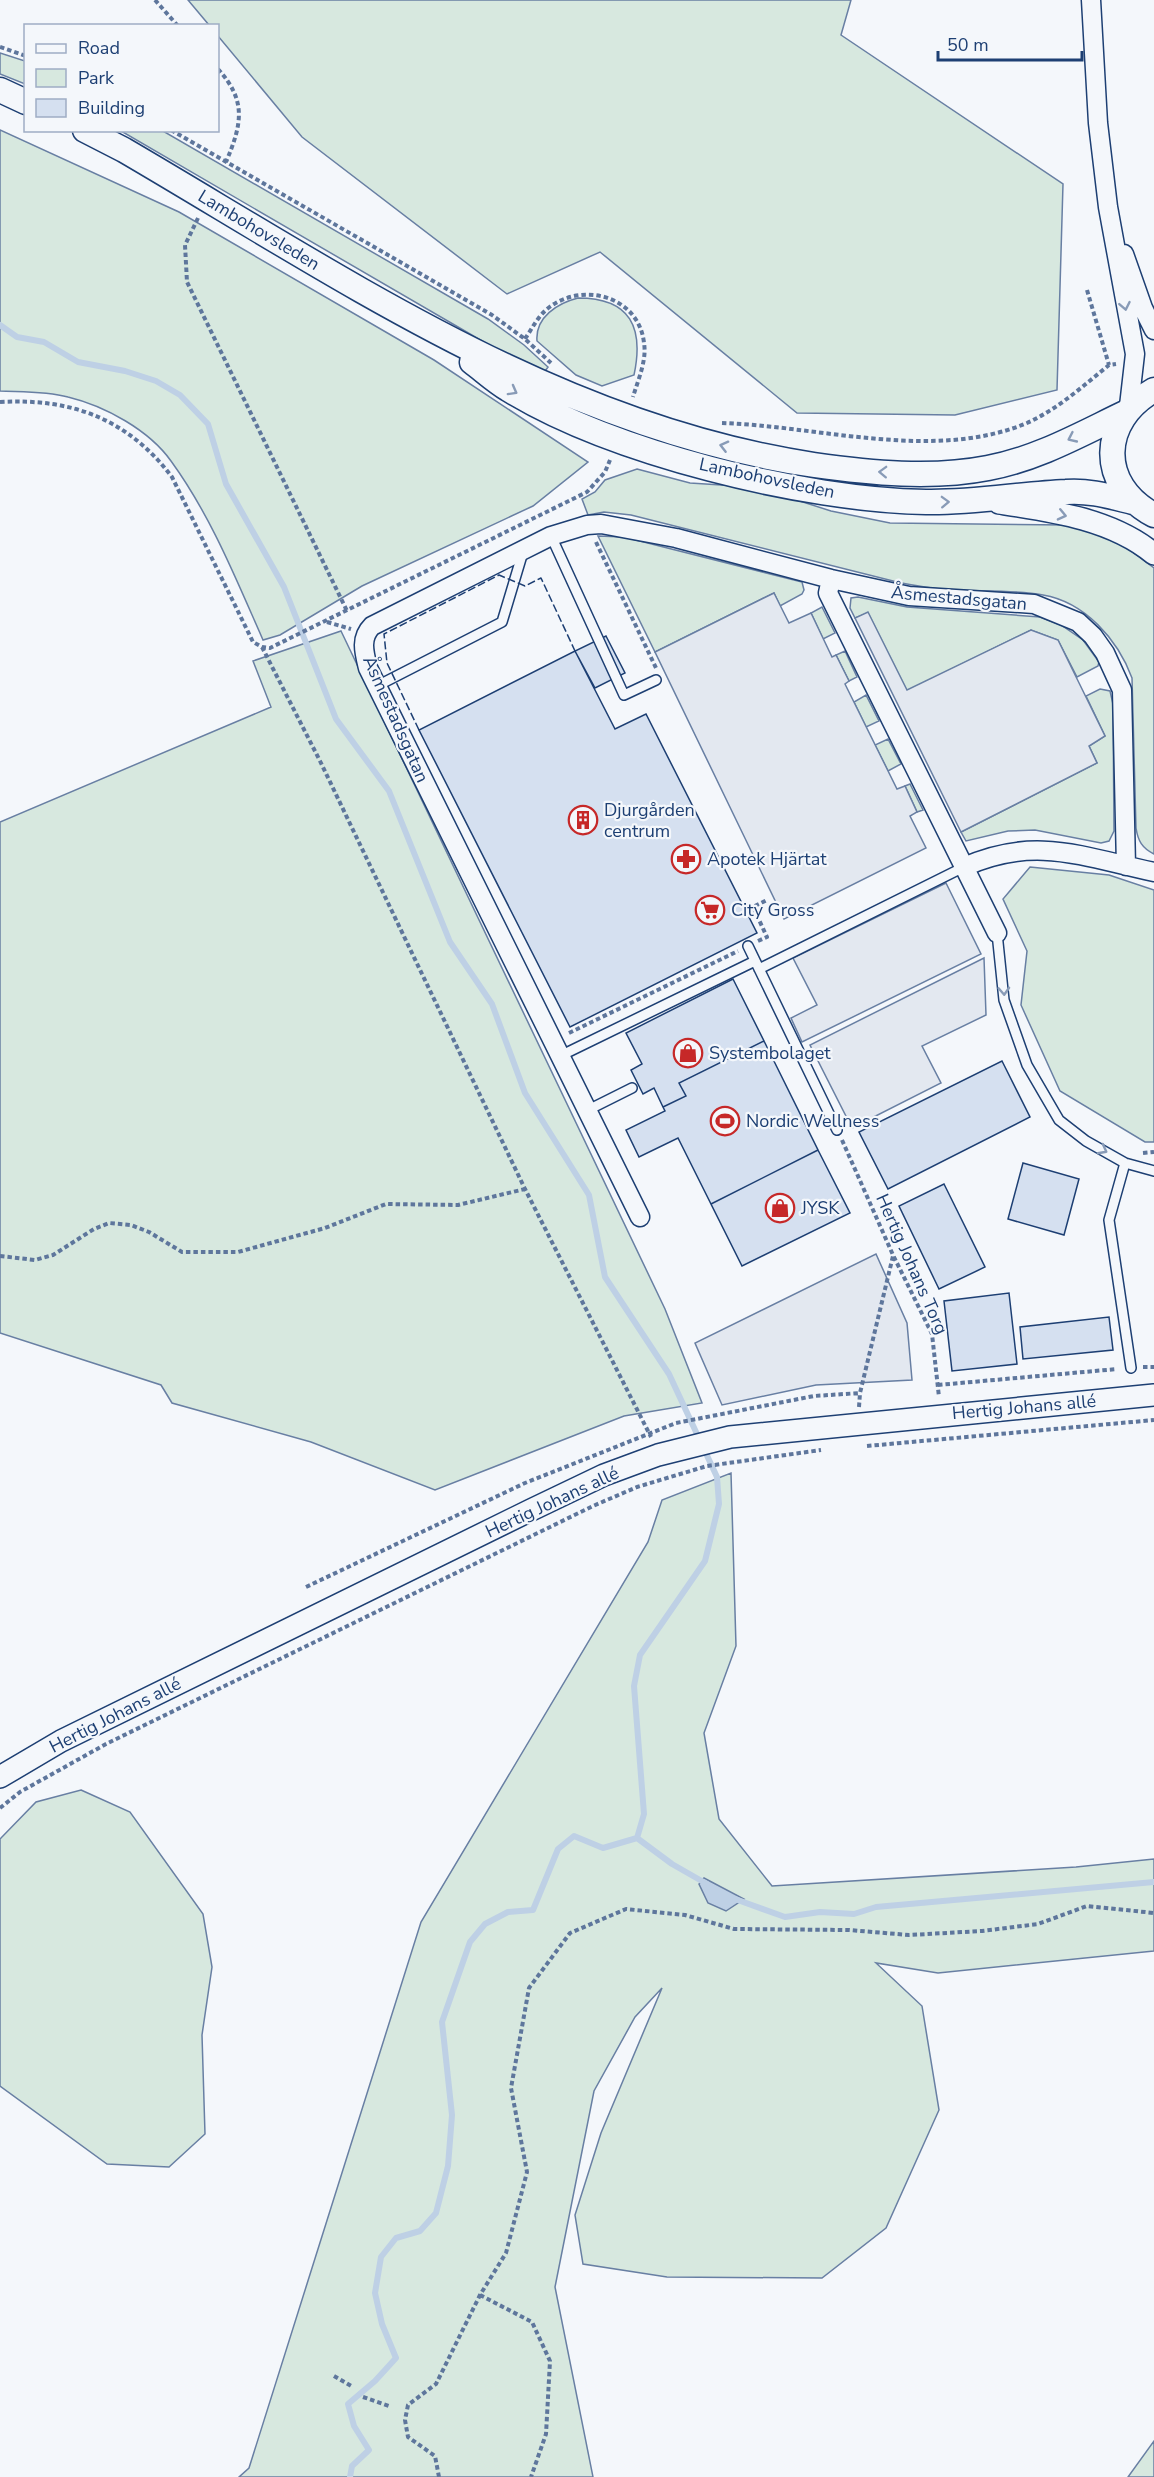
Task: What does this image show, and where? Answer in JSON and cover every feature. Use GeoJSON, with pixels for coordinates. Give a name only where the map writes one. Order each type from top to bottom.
{"type":"FeatureCollection","features":[{"type":"Feature","properties":{"kind":"main road"},"geometry":{"type":"LineString","coordinates":[[0,90],[24,103]]}},
{"type":"Feature","properties":{"kind":"main road"},"geometry":{"type":"LineString","coordinates":[[0,99],[24,104]]}},
{"type":"Feature","properties":{"kind":"main road","name":"Lambohovsleden"},"geometry":{"type":"LineString","coordinates":[[89,132],[209,199],[432,331],[553,389],[613,412],[726,447],[781,460],[855,471],[935,474],[989,468],[1042,453],[1127,410],[1154,390]]}},
{"type":"Feature","properties":{"kind":"main road","name":"Lambohovsleden"},"geometry":{"type":"LineString","coordinates":[[432,331],[508,389],[574,423],[701,465],[816,491],[875,500],[984,501],[1068,492],[1099,493],[1134,502]]}},
{"type":"Feature","properties":{"kind":"main road"},"geometry":{"type":"LineString","coordinates":[[1127,410],[1114,436],[1112,456],[1117,479],[1134,502],[1154,515]]}},
{"type":"Feature","properties":{"kind":"street"},"geometry":{"type":"LineString","coordinates":[[1091,0],[1098,123],[1108,207],[1135,363],[1127,410]]}},
{"type":"Feature","properties":{"kind":"street"},"geometry":{"type":"LineString","coordinates":[[1108,207],[1143,308],[1154,330]]}},
{"type":"Feature","properties":{"kind":"street"},"geometry":{"type":"LineString","coordinates":[[984,501],[1035,508],[1105,526],[1154,554]]}},
{"type":"Feature","properties":{"kind":"street","name":"Åsmestadsgatan"},"geometry":{"type":"LineString","coordinates":[[640,1218],[377,686],[365,656],[364,633],[372,626],[551,536],[587,525],[615,525],[652,532],[831,579],[909,596],[1034,604],[1078,622],[1093,636],[1105,653],[1122,690],[1125,866]]}},
{"type":"Feature","properties":{"kind":"street"},"geometry":{"type":"LineString","coordinates":[[831,579],[828,593],[997,933]]}},
{"type":"Feature","properties":{"kind":"street"},"geometry":{"type":"LineString","coordinates":[[964,867],[996,854],[1040,849],[1061,850],[1154,872]]}},
{"type":"Feature","properties":{"kind":"street","name":"Hertig Johans allé"},"geometry":{"type":"LineString","coordinates":[[0,1777],[61,1740],[531,1510],[604,1475],[670,1451],[730,1437],[1154,1395]]}},
{"type":"Feature","properties":{"kind":"lane"},"geometry":{"type":"LineString","coordinates":[[551,536],[624,695],[658,679]]}},
{"type":"Feature","properties":{"kind":"lane"},"geometry":{"type":"LineString","coordinates":[[377,686],[502,622],[523,550]]}},
{"type":"Feature","properties":{"kind":"lane"},"geometry":{"type":"LineString","coordinates":[[556,1049],[757,965],[964,867]]}},
{"type":"Feature","properties":{"kind":"lane"},"geometry":{"type":"LineString","coordinates":[[997,933],[1004,1000],[1027,1065],[1059,1120],[1086,1142],[1125,1163],[1154,1171]]}},
{"type":"Feature","properties":{"kind":"lane"},"geometry":{"type":"LineString","coordinates":[[748,946],[837,1130]]}},
{"type":"Feature","properties":{"kind":"lane"},"geometry":{"type":"LineString","coordinates":[[588,1110],[632,1088]]}},
{"type":"Feature","properties":{"kind":"lane"},"geometry":{"type":"LineString","coordinates":[[1125,1163],[1109,1220],[1131,1368]]}},
{"type":"Feature","properties":{"kind":"path"},"geometry":{"type":"LineString","coordinates":[[155,0],[176,24]]}},
{"type":"Feature","properties":{"kind":"path"},"geometry":{"type":"LineString","coordinates":[[0,47],[24,55]]}},
{"type":"Feature","properties":{"kind":"path"},"geometry":{"type":"LineString","coordinates":[[219,70],[231,83],[240,111],[237,136],[226,162]]}},
{"type":"Feature","properties":{"kind":"path"},"geometry":{"type":"LineString","coordinates":[[174,132],[492,315],[525,339],[555,366]]}},
{"type":"Feature","properties":{"kind":"path"},"geometry":{"type":"LineString","coordinates":[[209,199],[185,245],[184,260],[187,282],[347,611]]}},
{"type":"Feature","properties":{"kind":"path"},"geometry":{"type":"LineString","coordinates":[[1087,290],[1109,365]]}},
{"type":"Feature","properties":{"kind":"path"},"geometry":{"type":"LineString","coordinates":[[525,339],[540,315],[562,299],[585,294],[608,297],[635,318],[644,342],[644,356],[633,397]]}},
{"type":"Feature","properties":{"kind":"path"},"geometry":{"type":"LineString","coordinates":[[716,422],[761,424],[875,439],[962,438],[1026,423],[1057,407],[1109,365],[1135,363]]}},
{"type":"Feature","properties":{"kind":"path"},"geometry":{"type":"LineString","coordinates":[[0,402],[58,403],[94,414],[125,431],[155,454],[172,477],[253,642],[262,647],[320,761],[525,1190],[649,1432]]}},
{"type":"Feature","properties":{"kind":"path"},"geometry":{"type":"LineString","coordinates":[[262,647],[278,645],[576,498],[595,485],[610,460]]}},
{"type":"Feature","properties":{"kind":"path"},"geometry":{"type":"LineString","coordinates":[[576,498],[658,679]]}},
{"type":"Feature","properties":{"kind":"path"},"geometry":{"type":"LineString","coordinates":[[326,621],[364,633]]}},
{"type":"Feature","properties":{"kind":"path"},"geometry":{"type":"LineString","coordinates":[[556,1049],[767,937],[753,907],[767,900]]}},
{"type":"Feature","properties":{"kind":"path","name":"Hertig Johans Torg"},"geometry":{"type":"LineString","coordinates":[[837,1130],[893,1255],[932,1334],[940,1415]]}},
{"type":"Feature","properties":{"kind":"path"},"geometry":{"type":"LineString","coordinates":[[1136,1153],[1154,1152]]}},
{"type":"Feature","properties":{"kind":"path"},"geometry":{"type":"LineString","coordinates":[[0,1256],[36,1260],[53,1255],[94,1229],[110,1223],[131,1225],[182,1252],[238,1252],[325,1228],[386,1204],[458,1205],[525,1190]]}},
{"type":"Feature","properties":{"kind":"path"},"geometry":{"type":"LineString","coordinates":[[859,1407],[860,1393],[893,1255]]}},
{"type":"Feature","properties":{"kind":"path"},"geometry":{"type":"LineString","coordinates":[[938,1385],[1154,1367]]}},
{"type":"Feature","properties":{"kind":"path"},"geometry":{"type":"LineString","coordinates":[[306,1587],[525,1483],[649,1432],[702,1417],[814,1396],[860,1393]]}},
{"type":"Feature","properties":{"kind":"path"},"geometry":{"type":"LineString","coordinates":[[857,1446],[1154,1420]]}},
{"type":"Feature","properties":{"kind":"path"},"geometry":{"type":"LineString","coordinates":[[1,1806],[106,1744],[593,1506],[676,1475],[738,1460],[825,1450]]}},
{"type":"Feature","properties":{"kind":"path"},"geometry":{"type":"LineString","coordinates":[[439,2477],[435,2456],[408,2437],[405,2420],[408,2405],[436,2384],[480,2295],[506,2253],[527,2172],[511,2088],[529,1988],[570,1933],[626,1909],[685,1914],[734,1929],[849,1930],[909,1935],[982,1931],[1038,1924],[1087,1906],[1154,1913]]}},
{"type":"Feature","properties":{"kind":"path"},"geometry":{"type":"LineString","coordinates":[[480,2295],[532,2322],[550,2361],[546,2434],[531,2477]]}},
{"type":"Feature","properties":{"kind":"path"},"geometry":{"type":"LineString","coordinates":[[333,2376],[353,2387]]}},
{"type":"Feature","properties":{"kind":"path"},"geometry":{"type":"LineString","coordinates":[[363,2397],[389,2406]]}},
{"type":"Feature","properties":{"kind":"green space"},"geometry":{"type":"Polygon","coordinates":[[[188,0],[851,0],[841,35],[1063,184],[1057,390],[955,415],[797,413],[600,252],[507,294],[302,137],[219,37],[219,24],[208,24],[188,0]]]}},
{"type":"Feature","properties":{"kind":"green space"},"geometry":{"type":"Polygon","coordinates":[[[0,53],[24,61],[24,84],[0,74],[0,53]]]}},
{"type":"Feature","properties":{"kind":"green space"},"geometry":{"type":"Polygon","coordinates":[[[0,130],[179,212],[434,360],[588,462],[533,506],[362,586],[280,635],[263,640],[211,526],[171,461],[151,439],[111,413],[82,401],[51,394],[0,391],[0,130]]]}},
{"type":"Feature","properties":{"kind":"green space"},"geometry":{"type":"Polygon","coordinates":[[[123,132],[165,132],[488,319],[524,345],[548,367],[543,374],[489,345],[123,132]]]}},
{"type":"Feature","properties":{"kind":"green space"},"geometry":{"type":"Polygon","coordinates":[[[578,298],[611,303],[630,319],[637,343],[634,375],[602,386],[576,375],[537,341],[537,332],[549,312],[563,303],[578,298]]]}},
{"type":"Feature","properties":{"kind":"green space"},"geometry":{"type":"Polygon","coordinates":[[[637,469],[690,483],[737,486],[781,495],[831,511],[890,523],[1067,525],[1103,536],[1127,548],[1154,568],[1154,854],[1141,844],[1136,828],[1132,678],[1109,637],[1086,614],[1058,599],[1043,595],[942,589],[914,585],[631,515],[604,512],[588,515],[582,499],[595,492],[605,480],[637,469]]]}},
{"type":"Feature","properties":{"kind":"green space"},"geometry":{"type":"Polygon","coordinates":[[[598,536],[624,537],[802,582],[804,590],[802,594],[780,606],[774,593],[655,652],[598,536]]]}},
{"type":"Feature","properties":{"kind":"green space"},"geometry":{"type":"Polygon","coordinates":[[[858,597],[907,607],[1040,617],[1061,625],[1083,640],[1099,662],[1098,666],[1077,677],[1058,640],[1031,630],[907,691],[868,613],[855,618],[850,608],[851,598],[858,597]]]}},
{"type":"Feature","properties":{"kind":"green space"},"geometry":{"type":"Polygon","coordinates":[[[822,607],[835,633],[823,639],[811,613],[822,607]]]}},
{"type":"Feature","properties":{"kind":"green space"},"geometry":{"type":"Polygon","coordinates":[[[341,631],[665,1309],[702,1403],[624,1416],[435,1490],[311,1442],[172,1403],[161,1385],[0,1333],[0,822],[271,707],[253,661],[341,631]]]}},
{"type":"Feature","properties":{"kind":"green space"},"geometry":{"type":"Polygon","coordinates":[[[845,651],[857,677],[849,681],[836,655],[845,651]]]}},
{"type":"Feature","properties":{"kind":"green space"},"geometry":{"type":"Polygon","coordinates":[[[1100,689],[1110,691],[1113,704],[1114,831],[1109,841],[1101,843],[1035,830],[1008,831],[966,841],[961,832],[1097,763],[1089,746],[1105,736],[1086,696],[1100,689]]]}},
{"type":"Feature","properties":{"kind":"green space"},"geometry":{"type":"Polygon","coordinates":[[[866,695],[879,721],[866,727],[854,702],[866,695]]]}},
{"type":"Feature","properties":{"kind":"green space"},"geometry":{"type":"Polygon","coordinates":[[[888,739],[901,764],[888,771],[875,745],[888,739]]]}},
{"type":"Feature","properties":{"kind":"green space"},"geometry":{"type":"Polygon","coordinates":[[[910,784],[923,810],[917,812],[905,786],[910,784]]]}},
{"type":"Feature","properties":{"kind":"green space"},"geometry":{"type":"Polygon","coordinates":[[[1030,867],[1109,875],[1154,890],[1154,1142],[1145,1142],[1060,1091],[1021,1005],[1027,951],[1003,899],[1030,867]]]}},
{"type":"Feature","properties":{"kind":"green space"},"geometry":{"type":"Polygon","coordinates":[[[731,1473],[736,1646],[704,1733],[719,1819],[772,1886],[1076,1867],[1154,1859],[1154,1951],[938,1973],[876,1963],[922,2006],[939,2110],[886,2228],[822,2278],[667,2277],[583,2264],[575,2215],[601,2133],[662,1988],[635,2017],[594,2091],[555,2287],[593,2477],[239,2477],[249,2468],[421,1922],[648,1542],[662,1500],[731,1473]]]}},
{"type":"Feature","properties":{"kind":"green space"},"geometry":{"type":"Polygon","coordinates":[[[81,1790],[130,1812],[203,1914],[212,1967],[202,2035],[205,2134],[169,2167],[107,2164],[0,2086],[0,1839],[36,1802],[81,1790]]]}},
{"type":"Feature","properties":{"kind":"green space"},"geometry":{"type":"Polygon","coordinates":[[[1154,2441],[1154,2477],[1128,2477],[1154,2441]]]}},
{"type":"Feature","properties":{"kind":"shaded area"},"geometry":{"type":"Polygon","coordinates":[[[774,593],[789,623],[811,613],[832,657],[836,655],[849,681],[845,684],[897,789],[905,786],[917,812],[910,816],[926,848],[784,919],[655,652],[774,593]]]}},
{"type":"Feature","properties":{"kind":"shaded area"},"geometry":{"type":"Polygon","coordinates":[[[868,612],[907,690],[1031,630],[1058,640],[1105,736],[1089,746],[1097,763],[961,832],[855,618],[868,612]]]}},
{"type":"Feature","properties":{"kind":"shaded area"},"geometry":{"type":"Polygon","coordinates":[[[946,883],[981,954],[802,1042],[791,1018],[817,1005],[793,958],[946,883]]]}},
{"type":"Feature","properties":{"kind":"shaded area"},"geometry":{"type":"Polygon","coordinates":[[[984,958],[986,1015],[922,1046],[941,1083],[852,1128],[810,1045],[984,958]]]}},
{"type":"Feature","properties":{"kind":"shaded area"},"geometry":{"type":"Polygon","coordinates":[[[876,1254],[907,1323],[912,1380],[816,1385],[722,1405],[695,1343],[876,1254]]]}},
{"type":"Feature","properties":{"kind":"water"},"geometry":{"type":"Polygon","coordinates":[[[704,1878],[744,1899],[726,1911],[708,1903],[699,1884],[704,1878]]]}},
{"type":"Feature","properties":{"kind":"building"},"geometry":{"type":"Polygon","coordinates":[[[606,636],[625,673],[595,688],[575,651],[606,636]]]}},
{"type":"Feature","properties":{"kind":"building","name":"Djurgården centrum"},"geometry":{"type":"Polygon","coordinates":[[[575,651],[615,729],[646,714],[757,933],[570,1027],[419,730],[575,651]]]}},
{"type":"Feature","properties":{"kind":"building","name":"Systembolaget"},"geometry":{"type":"Polygon","coordinates":[[[733,979],[764,1041],[679,1083],[686,1096],[663,1107],[654,1088],[643,1094],[631,1070],[642,1064],[626,1033],[733,979]]]}},
{"type":"Feature","properties":{"kind":"building","name":"Nordic Wellness"},"geometry":{"type":"Polygon","coordinates":[[[764,1041],[818,1150],[711,1204],[678,1138],[639,1157],[626,1130],[665,1111],[663,1107],[686,1096],[679,1083],[764,1041]]]}},
{"type":"Feature","properties":{"kind":"building"},"geometry":{"type":"Polygon","coordinates":[[[1002,1061],[1030,1117],[888,1189],[859,1132],[1002,1061]]]}},
{"type":"Feature","properties":{"kind":"building","name":"JYSK"},"geometry":{"type":"Polygon","coordinates":[[[818,1150],[850,1213],[742,1266],[711,1204],[818,1150]]]}},
{"type":"Feature","properties":{"kind":"building"},"geometry":{"type":"Polygon","coordinates":[[[1023,1163],[1079,1179],[1064,1235],[1008,1219],[1023,1163]]]}},
{"type":"Feature","properties":{"kind":"building"},"geometry":{"type":"Polygon","coordinates":[[[944,1184],[985,1267],[939,1289],[899,1206],[944,1184]]]}},
{"type":"Feature","properties":{"kind":"building"},"geometry":{"type":"Polygon","coordinates":[[[1009,1293],[1017,1364],[952,1371],[944,1301],[1009,1293]]]}},
{"type":"Feature","properties":{"kind":"building"},"geometry":{"type":"Polygon","coordinates":[[[1109,1317],[1113,1350],[1023,1359],[1020,1327],[1109,1317]]]}},
{"type":"Feature","properties":{"kind":"waterway"},"geometry":{"type":"LineString","coordinates":[[0,325],[17,337],[44,342],[78,362],[125,371],[156,381],[180,395],[208,424],[226,484],[284,587],[336,719],[389,791],[450,942],[492,1004],[525,1093],[589,1195],[605,1277],[669,1374],[717,1477],[719,1504],[705,1561],[640,1655],[634,1686],[644,1814],[637,1838],[603,1848],[574,1836],[558,1849],[533,1910],[508,1912],[485,1924],[470,1942],[442,2022],[452,2115],[448,2166],[436,2213],[420,2231],[396,2238],[381,2257],[375,2293],[382,2324],[396,2358],[375,2381],[348,2404],[354,2426],[369,2450],[352,2466],[350,2477]]}},
{"type":"Feature","properties":{"kind":"waterway"},"geometry":{"type":"LineString","coordinates":[[637,1838],[672,1864],[707,1884]]}},
{"type":"Feature","properties":{"kind":"waterway"},"geometry":{"type":"LineString","coordinates":[[735,1899],[785,1917],[820,1912],[854,1914],[876,1907],[1154,1882]]}},
{"type":"Feature","properties":{"kind":"fence"},"geometry":{"type":"LineString","coordinates":[[419,730],[387,663],[384,634],[499,575],[525,586],[541,578],[575,651]]}},
{"type":"Feature","properties":{"kind":"place","name":"Djurgården centrum"},"geometry":{"type":"Point","coordinates":[583,820]}},
{"type":"Feature","properties":{"kind":"place","name":"Apotek Hjärtat"},"geometry":{"type":"Point","coordinates":[686,859]}},
{"type":"Feature","properties":{"kind":"place","name":"City Gross"},"geometry":{"type":"Point","coordinates":[710,910]}},
{"type":"Feature","properties":{"kind":"place","name":"Systembolaget"},"geometry":{"type":"Point","coordinates":[688,1053]}},
{"type":"Feature","properties":{"kind":"place","name":"Nordic Wellness"},"geometry":{"type":"Point","coordinates":[725,1121]}},
{"type":"Feature","properties":{"kind":"place","name":"JYSK"},"geometry":{"type":"Point","coordinates":[780,1208]}}]}
